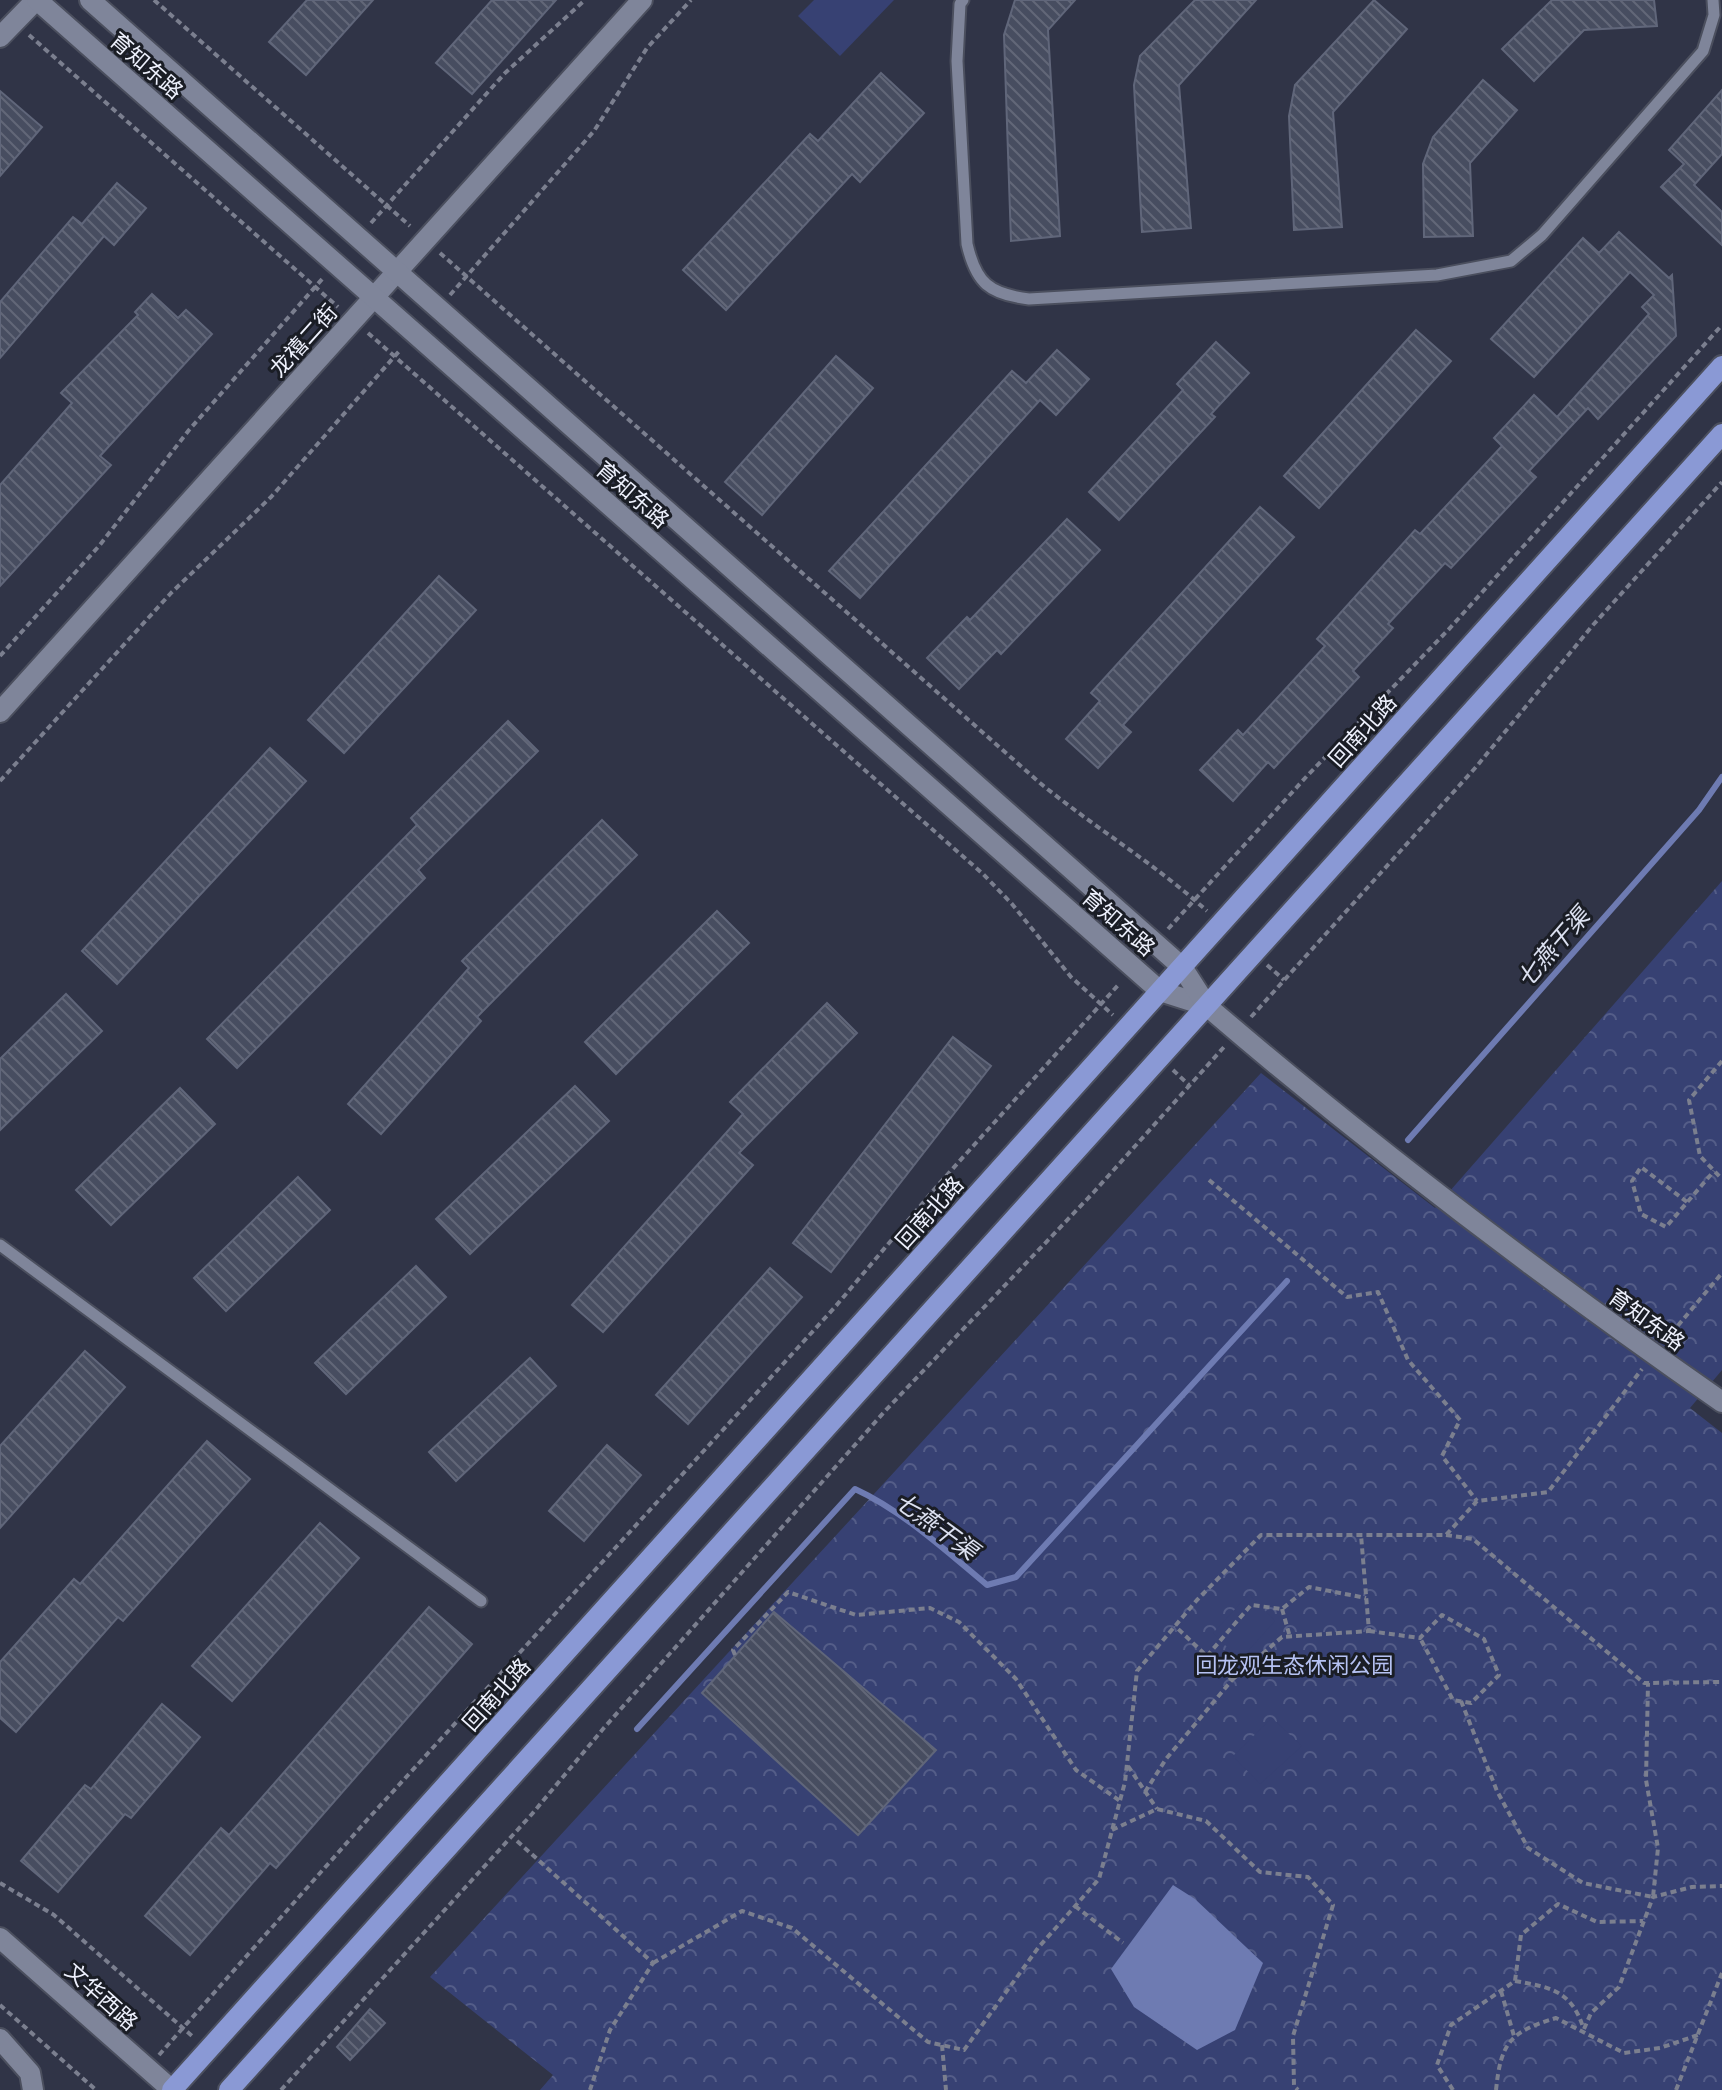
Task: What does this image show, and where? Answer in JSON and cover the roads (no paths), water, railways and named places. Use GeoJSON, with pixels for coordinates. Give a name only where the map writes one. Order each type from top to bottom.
{"type":"FeatureCollection","features":[{"type":"Feature","properties":{"kind":"main road"},"geometry":{"type":"LineString","coordinates":[[7,29],[36,0]]}},
{"type":"Feature","properties":{"kind":"main road","name":"育知东路"},"geometry":{"type":"LineString","coordinates":[[36,0],[1160,991],[1207,1006]]}},
{"type":"Feature","properties":{"kind":"main road","name":"育知东路"},"geometry":{"type":"LineString","coordinates":[[90,0],[1182,967],[1207,1006],[1335,1114],[1654,1355],[1722,1402]]}},
{"type":"Feature","properties":{"kind":"main road","name":"龙禧二街"},"geometry":{"type":"LineString","coordinates":[[0,712],[642,0]]}},
{"type":"Feature","properties":{"kind":"main road","name":"回南北路"},"geometry":{"type":"LineString","coordinates":[[172,2090],[1722,366]]}},
{"type":"Feature","properties":{"kind":"main road"},"geometry":{"type":"LineString","coordinates":[[229,2090],[1722,434]]}},
{"type":"Feature","properties":{"kind":"main road","name":"文华西路"},"geometry":{"type":"LineString","coordinates":[[0,1938],[172,2090]]}},
{"type":"Feature","properties":{"kind":"main road"},"geometry":{"type":"LineString","coordinates":[[0,2039],[30,2073],[33,2090]]}},
{"type":"Feature","properties":{"kind":"lane"},"geometry":{"type":"LineString","coordinates":[[963,0],[957,61],[967,244],[972,266],[981,281],[1005,296],[1029,299],[1437,275],[1511,261],[1542,235],[1703,51],[1714,15],[1713,0]]}},
{"type":"Feature","properties":{"kind":"lane"},"geometry":{"type":"LineString","coordinates":[[0,1245],[481,1601]]}},
{"type":"Feature","properties":{"kind":"waterway","name":"七燕干渠"},"geometry":{"type":"LineString","coordinates":[[1408,1140],[1699,810],[1722,777]]}},
{"type":"Feature","properties":{"kind":"waterway","name":"七燕干渠"},"geometry":{"type":"LineString","coordinates":[[637,1729],[855,1489],[907,1520],[987,1585],[1016,1577],[1287,1281]]}},
{"type":"Feature","properties":{"kind":"park label","name":"回龙观生态休闲公园"},"geometry":{"type":"Point","coordinates":[1294,1664]}}]}
